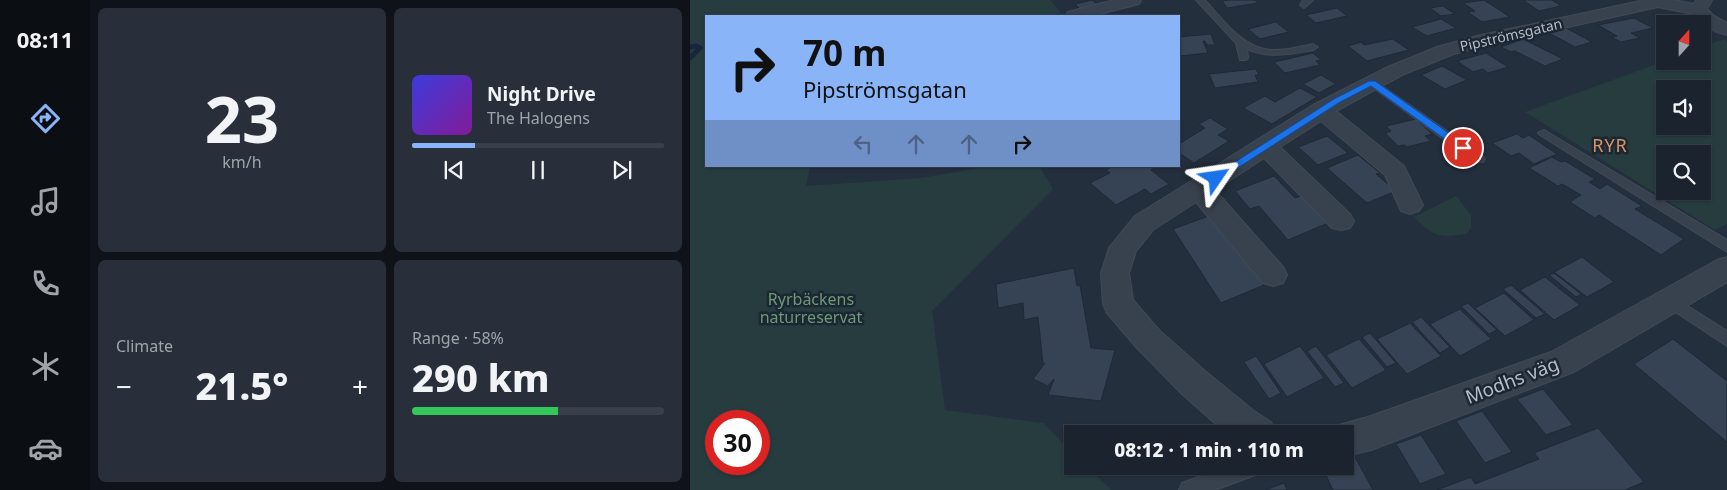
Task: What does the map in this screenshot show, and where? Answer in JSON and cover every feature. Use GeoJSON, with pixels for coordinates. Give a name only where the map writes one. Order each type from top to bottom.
{"type":"FeatureCollection","features":[{"type":"Feature","properties":{"kind":"street"},"geometry":{"type":"LineString","coordinates":[[1078,15],[1133,0]]}},
{"type":"Feature","properties":{"kind":"street"},"geometry":{"type":"LineString","coordinates":[[1651,1],[1701,5],[1708,20],[1727,30]]}},
{"type":"Feature","properties":{"kind":"street","name":"Pipströmsgatan"},"geometry":{"type":"LineString","coordinates":[[1244,425],[1193,382],[1148,339],[1118,304],[1115,273],[1123,248],[1144,223],[1322,110],[1372,82],[1444,51],[1483,40],[1651,1]]}},
{"type":"Feature","properties":{"kind":"street"},"geometry":{"type":"LineString","coordinates":[[1322,110],[1395,171],[1410,206]]}},
{"type":"Feature","properties":{"kind":"street"},"geometry":{"type":"LineString","coordinates":[[1265,146],[1341,221]]}},
{"type":"Feature","properties":{"kind":"street"},"geometry":{"type":"LineString","coordinates":[[1199,188],[1273,275]]}},
{"type":"Feature","properties":{"kind":"street","name":"Modhs väg"},"geometry":{"type":"LineString","coordinates":[[1354,437],[1371,433],[1562,362],[1727,268]]}},
{"type":"Feature","properties":{"kind":"lane"},"geometry":{"type":"LineString","coordinates":[[1200,0],[1241,43],[1252,49],[1271,53],[1313,47]]}},
{"type":"Feature","properties":{"kind":"lane"},"geometry":{"type":"LineString","coordinates":[[1241,43],[1242,58]]}},
{"type":"Feature","properties":{"kind":"lane"},"geometry":{"type":"LineString","coordinates":[[1372,82],[1479,159]]}},
{"type":"Feature","properties":{"kind":"lane"},"geometry":{"type":"LineString","coordinates":[[1544,133],[1727,247]]}},
{"type":"Feature","properties":{"kind":"lane"},"geometry":{"type":"LineString","coordinates":[[1670,301],[1727,340]]}},
{"type":"Feature","properties":{"kind":"lane"},"geometry":{"type":"LineString","coordinates":[[1189,490],[1230,475]]}},
{"type":"Feature","properties":{"kind":"green space","name":"Ryrbäckens naturreservat"},"geometry":{"type":"Polygon","coordinates":[[[690,0],[1050,0],[1061,13],[1049,15],[705,15],[705,167],[810,167],[806,186],[921,178],[984,167],[1040,167],[1053,189],[932,311],[945,410],[1043,423],[1064,444],[1064,475],[1096,475],[1111,490],[690,490],[690,0]]]}},
{"type":"Feature","properties":{"kind":"green space"},"geometry":{"type":"Polygon","coordinates":[[[1724,39],[1727,41],[1727,224],[1715,230],[1667,200],[1711,200],[1711,145],[1656,145],[1656,193],[1525,112],[1656,64],[1656,70],[1711,70],[1711,44],[1724,39]]]}},
{"type":"Feature","properties":{"kind":"green space"},"geometry":{"type":"Polygon","coordinates":[[[1456,196],[1471,215],[1471,228],[1466,234],[1443,236],[1427,229],[1414,217],[1456,196]]]}},
{"type":"Feature","properties":{"kind":"building"},"geometry":{"type":"Polygon","coordinates":[[[1092,0],[1097,4],[1080,9],[1075,4],[1092,0]]]}},
{"type":"Feature","properties":{"kind":"building"},"geometry":{"type":"Polygon","coordinates":[[[1255,0],[1258,3],[1227,8],[1222,1],[1255,0]]]}},
{"type":"Feature","properties":{"kind":"building"},"geometry":{"type":"Polygon","coordinates":[[[1484,0],[1510,17],[1482,22],[1468,12],[1475,11],[1463,3],[1484,0]]]}},
{"type":"Feature","properties":{"kind":"building"},"geometry":{"type":"Polygon","coordinates":[[[1523,0],[1552,0],[1561,6],[1539,11],[1523,0]]]}},
{"type":"Feature","properties":{"kind":"building"},"geometry":{"type":"Polygon","coordinates":[[[1443,6],[1455,14],[1441,16],[1430,8],[1443,6]]]}},
{"type":"Feature","properties":{"kind":"building"},"geometry":{"type":"Polygon","coordinates":[[[1337,8],[1347,16],[1316,23],[1306,15],[1337,8]]]}},
{"type":"Feature","properties":{"kind":"building"},"geometry":{"type":"Polygon","coordinates":[[[1634,18],[1653,28],[1631,33],[1640,38],[1621,42],[1611,37],[1617,36],[1598,25],[1634,18]]]}},
{"type":"Feature","properties":{"kind":"building"},"geometry":{"type":"Polygon","coordinates":[[[1441,19],[1456,28],[1427,36],[1412,27],[1441,19]]]}},
{"type":"Feature","properties":{"kind":"building"},"geometry":{"type":"Polygon","coordinates":[[[1276,22],[1289,32],[1260,39],[1248,29],[1276,22]]]}},
{"type":"Feature","properties":{"kind":"building"},"geometry":{"type":"Polygon","coordinates":[[[1566,28],[1592,42],[1575,47],[1549,33],[1566,28]]]}},
{"type":"Feature","properties":{"kind":"building"},"geometry":{"type":"Polygon","coordinates":[[[1211,34],[1215,45],[1207,45],[1203,41],[1208,53],[1180,56],[1180,37],[1211,34]]]}},
{"type":"Feature","properties":{"kind":"building"},"geometry":{"type":"Polygon","coordinates":[[[1393,39],[1409,50],[1367,61],[1348,46],[1361,42],[1364,45],[1393,39]]]}},
{"type":"Feature","properties":{"kind":"building"},"geometry":{"type":"Polygon","coordinates":[[[1523,39],[1563,59],[1545,66],[1515,51],[1511,52],[1501,47],[1523,39]]]}},
{"type":"Feature","properties":{"kind":"building"},"geometry":{"type":"Polygon","coordinates":[[[1313,53],[1321,60],[1316,61],[1320,65],[1285,73],[1274,62],[1313,53]]]}},
{"type":"Feature","properties":{"kind":"building"},"geometry":{"type":"Polygon","coordinates":[[[1486,53],[1508,67],[1488,73],[1483,69],[1473,72],[1457,61],[1486,53]]]}},
{"type":"Feature","properties":{"kind":"building"},"geometry":{"type":"Polygon","coordinates":[[[1442,66],[1467,80],[1445,89],[1421,75],[1442,66]]]}},
{"type":"Feature","properties":{"kind":"building"},"geometry":{"type":"Polygon","coordinates":[[[1256,69],[1259,75],[1255,75],[1258,82],[1215,88],[1209,74],[1256,69]]]}},
{"type":"Feature","properties":{"kind":"building"},"geometry":{"type":"Polygon","coordinates":[[[1321,75],[1336,84],[1319,93],[1303,84],[1321,75]]]}},
{"type":"Feature","properties":{"kind":"building"},"geometry":{"type":"Polygon","coordinates":[[[1300,88],[1317,97],[1272,124],[1243,108],[1265,96],[1275,102],[1300,88]]]}},
{"type":"Feature","properties":{"kind":"building"},"geometry":{"type":"Polygon","coordinates":[[[1210,118],[1228,129],[1218,135],[1229,141],[1194,163],[1180,154],[1180,143],[1205,128],[1199,124],[1210,118]]]}},
{"type":"Feature","properties":{"kind":"building"},"geometry":{"type":"Polygon","coordinates":[[[1416,119],[1432,134],[1425,136],[1431,141],[1407,147],[1405,145],[1398,146],[1385,133],[1391,131],[1386,126],[1416,119]]]}},
{"type":"Feature","properties":{"kind":"building"},"geometry":{"type":"Polygon","coordinates":[[[1517,134],[1523,138],[1529,135],[1557,154],[1534,164],[1519,153],[1511,156],[1492,143],[1517,134]]]}},
{"type":"Feature","properties":{"kind":"building"},"geometry":{"type":"Polygon","coordinates":[[[1327,136],[1348,153],[1318,165],[1298,147],[1327,136]]]}},
{"type":"Feature","properties":{"kind":"building"},"geometry":{"type":"Polygon","coordinates":[[[1358,155],[1380,173],[1376,174],[1396,191],[1367,203],[1327,168],[1358,155]]]}},
{"type":"Feature","properties":{"kind":"building"},"geometry":{"type":"Polygon","coordinates":[[[1552,157],[1561,162],[1565,161],[1595,179],[1589,182],[1600,189],[1607,184],[1642,206],[1635,209],[1684,239],[1661,255],[1599,215],[1595,218],[1570,202],[1581,195],[1562,184],[1558,186],[1529,168],[1552,157]]]}},
{"type":"Feature","properties":{"kind":"building"},"geometry":{"type":"Polygon","coordinates":[[[1111,167],[1156,167],[1151,170],[1169,184],[1151,194],[1145,189],[1116,205],[1090,183],[1110,173],[1106,170],[1111,167]]]}},
{"type":"Feature","properties":{"kind":"building"},"geometry":{"type":"Polygon","coordinates":[[[1274,176],[1295,198],[1301,196],[1328,223],[1288,240],[1259,206],[1250,209],[1235,191],[1274,176]]]}},
{"type":"Feature","properties":{"kind":"building"},"geometry":{"type":"Polygon","coordinates":[[[1212,215],[1264,285],[1221,303],[1173,229],[1212,215]]]}},
{"type":"Feature","properties":{"kind":"building"},"geometry":{"type":"Polygon","coordinates":[[[1582,257],[1614,282],[1587,297],[1554,272],[1582,257]]]}},
{"type":"Feature","properties":{"kind":"building"},"geometry":{"type":"Polygon","coordinates":[[[1074,268],[1077,286],[1080,285],[1091,348],[1115,350],[1101,401],[1048,395],[1054,379],[1048,386],[1033,379],[1045,363],[1043,364],[1038,317],[1024,320],[1023,303],[998,308],[996,284],[1074,268]]]}},
{"type":"Feature","properties":{"kind":"building"},"geometry":{"type":"Polygon","coordinates":[[[1554,273],[1581,294],[1576,297],[1549,275],[1554,273]]]}},
{"type":"Feature","properties":{"kind":"building"},"geometry":{"type":"Polygon","coordinates":[[[1545,277],[1580,305],[1554,320],[1520,290],[1545,277]]]}},
{"type":"Feature","properties":{"kind":"building"},"geometry":{"type":"Polygon","coordinates":[[[1511,285],[1545,314],[1536,318],[1503,289],[1511,285]]]}},
{"type":"Feature","properties":{"kind":"building"},"geometry":{"type":"Polygon","coordinates":[[[1504,293],[1534,320],[1505,336],[1475,308],[1504,293]]]}},
{"type":"Feature","properties":{"kind":"building"},"geometry":{"type":"Polygon","coordinates":[[[1468,303],[1497,330],[1489,334],[1461,306],[1468,303]]]}},
{"type":"Feature","properties":{"kind":"building"},"geometry":{"type":"Polygon","coordinates":[[[1460,309],[1491,339],[1460,356],[1430,324],[1460,309]]]}},
{"type":"Feature","properties":{"kind":"building"},"geometry":{"type":"Polygon","coordinates":[[[1421,317],[1450,347],[1440,353],[1412,322],[1421,317]]]}},
{"type":"Feature","properties":{"kind":"building"},"geometry":{"type":"Polygon","coordinates":[[[1410,323],[1441,356],[1407,374],[1377,339],[1410,323]]]}},
{"type":"Feature","properties":{"kind":"building"},"geometry":{"type":"Polygon","coordinates":[[[1370,333],[1396,363],[1387,367],[1362,337],[1370,333]]]}},
{"type":"Feature","properties":{"kind":"building"},"geometry":{"type":"Polygon","coordinates":[[[1359,339],[1386,370],[1352,388],[1326,355],[1359,339]]]}},
{"type":"Feature","properties":{"kind":"building"},"geometry":{"type":"Polygon","coordinates":[[[1673,339],[1727,381],[1727,442],[1634,364],[1673,339]]]}},
{"type":"Feature","properties":{"kind":"building"},"geometry":{"type":"Polygon","coordinates":[[[1300,346],[1324,378],[1287,397],[1264,364],[1300,346]]]}},
{"type":"Feature","properties":{"kind":"building"},"geometry":{"type":"Polygon","coordinates":[[[1316,346],[1344,383],[1335,387],[1307,351],[1316,346]]]}},
{"type":"Feature","properties":{"kind":"building"},"geometry":{"type":"Polygon","coordinates":[[[1256,356],[1281,393],[1269,399],[1244,362],[1256,356]]]}},
{"type":"Feature","properties":{"kind":"building"},"geometry":{"type":"Polygon","coordinates":[[[1543,389],[1573,425],[1546,435],[1517,399],[1543,389]]]}},
{"type":"Feature","properties":{"kind":"building"},"geometry":{"type":"Polygon","coordinates":[[[1482,411],[1512,452],[1485,463],[1456,421],[1482,411]]]}},
{"type":"Feature","properties":{"kind":"building"},"geometry":{"type":"Polygon","coordinates":[[[1598,428],[1644,482],[1625,490],[1437,490],[1471,477],[1475,484],[1539,459],[1534,453],[1598,428]]]}},
{"type":"Feature","properties":{"kind":"building"},"geometry":{"type":"Polygon","coordinates":[[[1421,435],[1446,474],[1420,484],[1396,444],[1421,435]]]}},
{"type":"Feature","properties":{"kind":"building"},"geometry":{"type":"Polygon","coordinates":[[[1354,457],[1373,490],[1333,490],[1326,475],[1354,475],[1354,457]]]}},
{"type":"Feature","properties":{"kind":"building"},"geometry":{"type":"Polygon","coordinates":[[[1284,483],[1287,490],[1265,490],[1284,483]]]}},
{"type":"Feature","properties":{"kind":"waterway"},"geometry":{"type":"LineString","coordinates":[[690,47],[696,46],[700,48],[690,58]]}},
{"type":"Feature","properties":{"kind":"district","name":"RYR"},"geometry":{"type":"Point","coordinates":[1610,146]}},
{"type":"Feature","properties":{"kind":"route"},"geometry":{"type":"LineString","coordinates":[[1216,178],[1337,101],[1372,82],[1463,148]]}}]}
